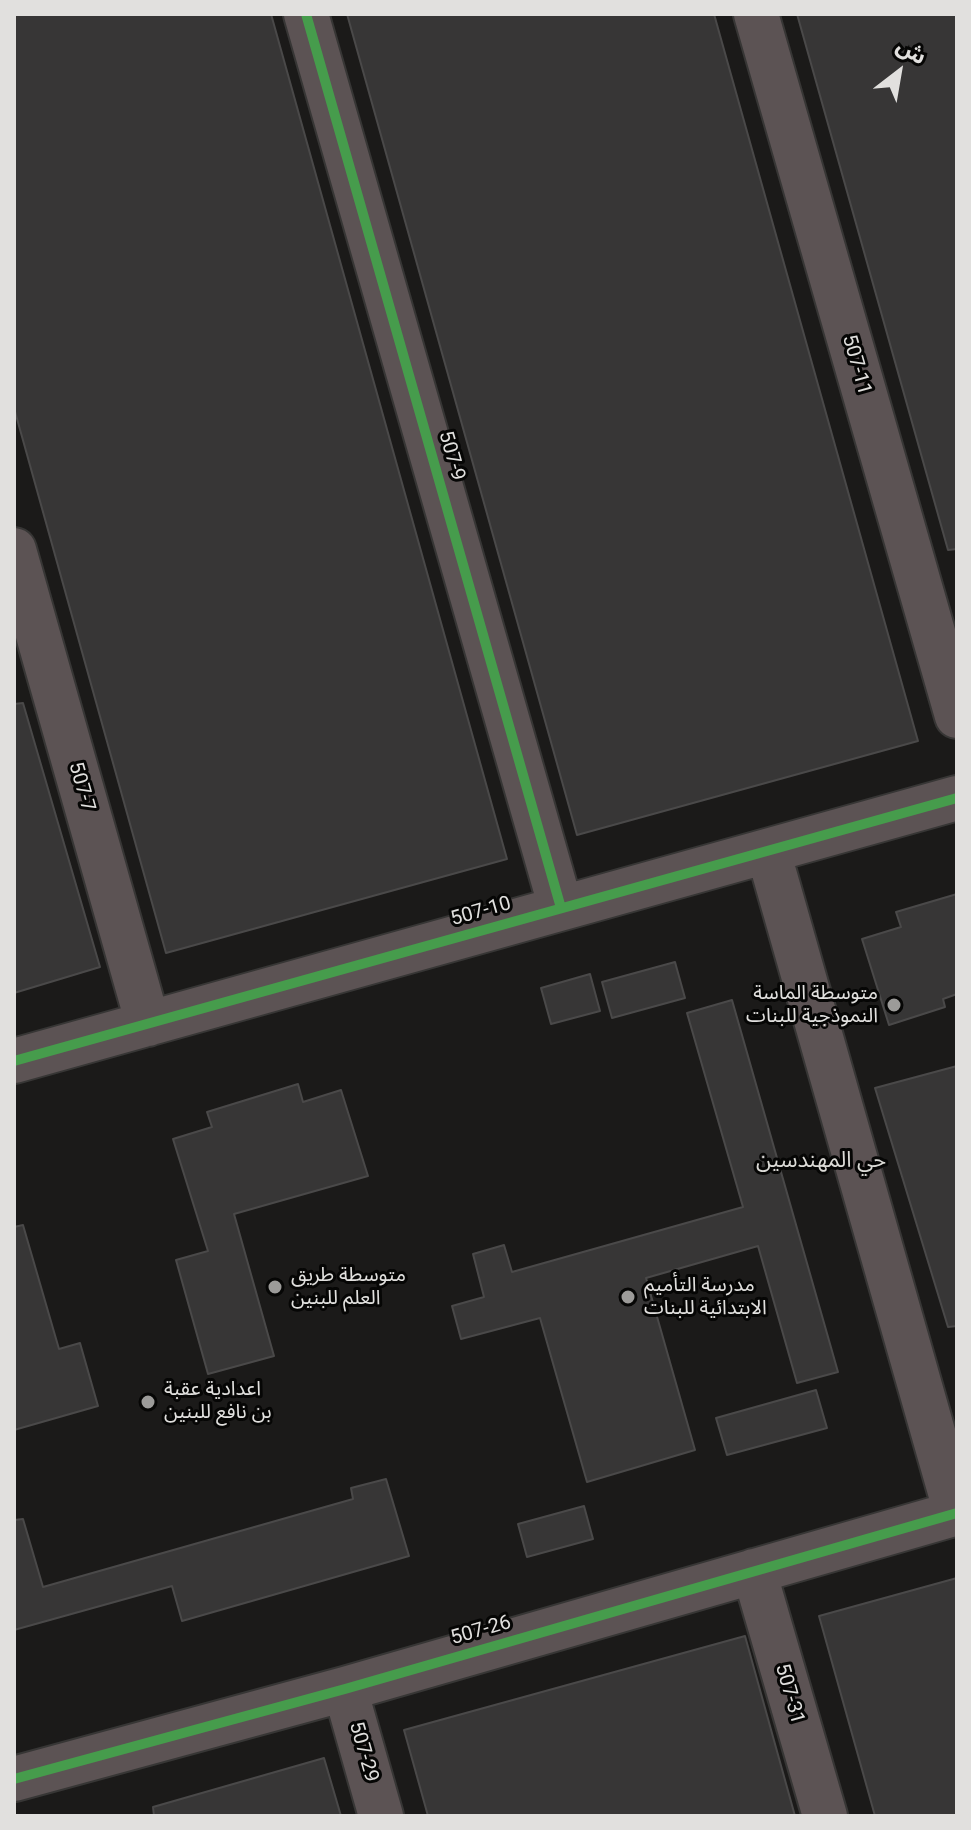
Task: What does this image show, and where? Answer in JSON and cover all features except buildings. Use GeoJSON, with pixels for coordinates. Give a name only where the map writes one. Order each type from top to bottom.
{"type":"FeatureCollection","features":[{"type":"Feature","properties":{"kind":"street","name":"507-9"},"geometry":{"type":"LineString","coordinates":[[306,14],[561,908]]}},
{"type":"Feature","properties":{"kind":"street","name":"507-11"},"geometry":{"type":"LineString","coordinates":[[756,14],[957,716]]}},
{"type":"Feature","properties":{"kind":"street","name":"507-7"},"geometry":{"type":"LineString","coordinates":[[14,550],[30,672],[148,1024]]}},
{"type":"Feature","properties":{"kind":"street","name":"507-10"},"geometry":{"type":"LineString","coordinates":[[14,1061],[957,798]]}},
{"type":"Feature","properties":{"kind":"street"},"geometry":{"type":"LineString","coordinates":[[768,851],[957,1513]]}},
{"type":"Feature","properties":{"kind":"street","name":"507-26"},"geometry":{"type":"LineString","coordinates":[[14,1779],[345,1689],[957,1513]]}},
{"type":"Feature","properties":{"kind":"street","name":"507-31"},"geometry":{"type":"LineString","coordinates":[[754,1571],[825,1816]]}},
{"type":"Feature","properties":{"kind":"street","name":"507-29"},"geometry":{"type":"LineString","coordinates":[[345,1689],[381,1816]]}},
{"type":"Feature","properties":{"kind":"cycle path"},"geometry":{"type":"LineString","coordinates":[[306,14],[561,908]]}},
{"type":"Feature","properties":{"kind":"cycle path"},"geometry":{"type":"LineString","coordinates":[[14,1061],[957,798]]}},
{"type":"Feature","properties":{"kind":"cycle path"},"geometry":{"type":"LineString","coordinates":[[14,1779],[345,1689],[957,1513]]}},
{"type":"Feature","properties":{"kind":"place","name":"متوسطة الماسة النموذجية للبنات"},"geometry":{"type":"Point","coordinates":[894,1005]}},
{"type":"Feature","properties":{"kind":"place","name":"متوسطة طريق العلم للبنين"},"geometry":{"type":"Point","coordinates":[275,1287]}},
{"type":"Feature","properties":{"kind":"place","name":"مدرسة التأميم الابتدائية للبنات"},"geometry":{"type":"Point","coordinates":[628,1297]}},
{"type":"Feature","properties":{"kind":"place","name":"اعدادية عقبة بن نافع للبنين"},"geometry":{"type":"Point","coordinates":[148,1402]}},
{"type":"Feature","properties":{"kind":"district","name":"حي المهندسين"},"geometry":{"type":"Point","coordinates":[821,1161]}}]}
